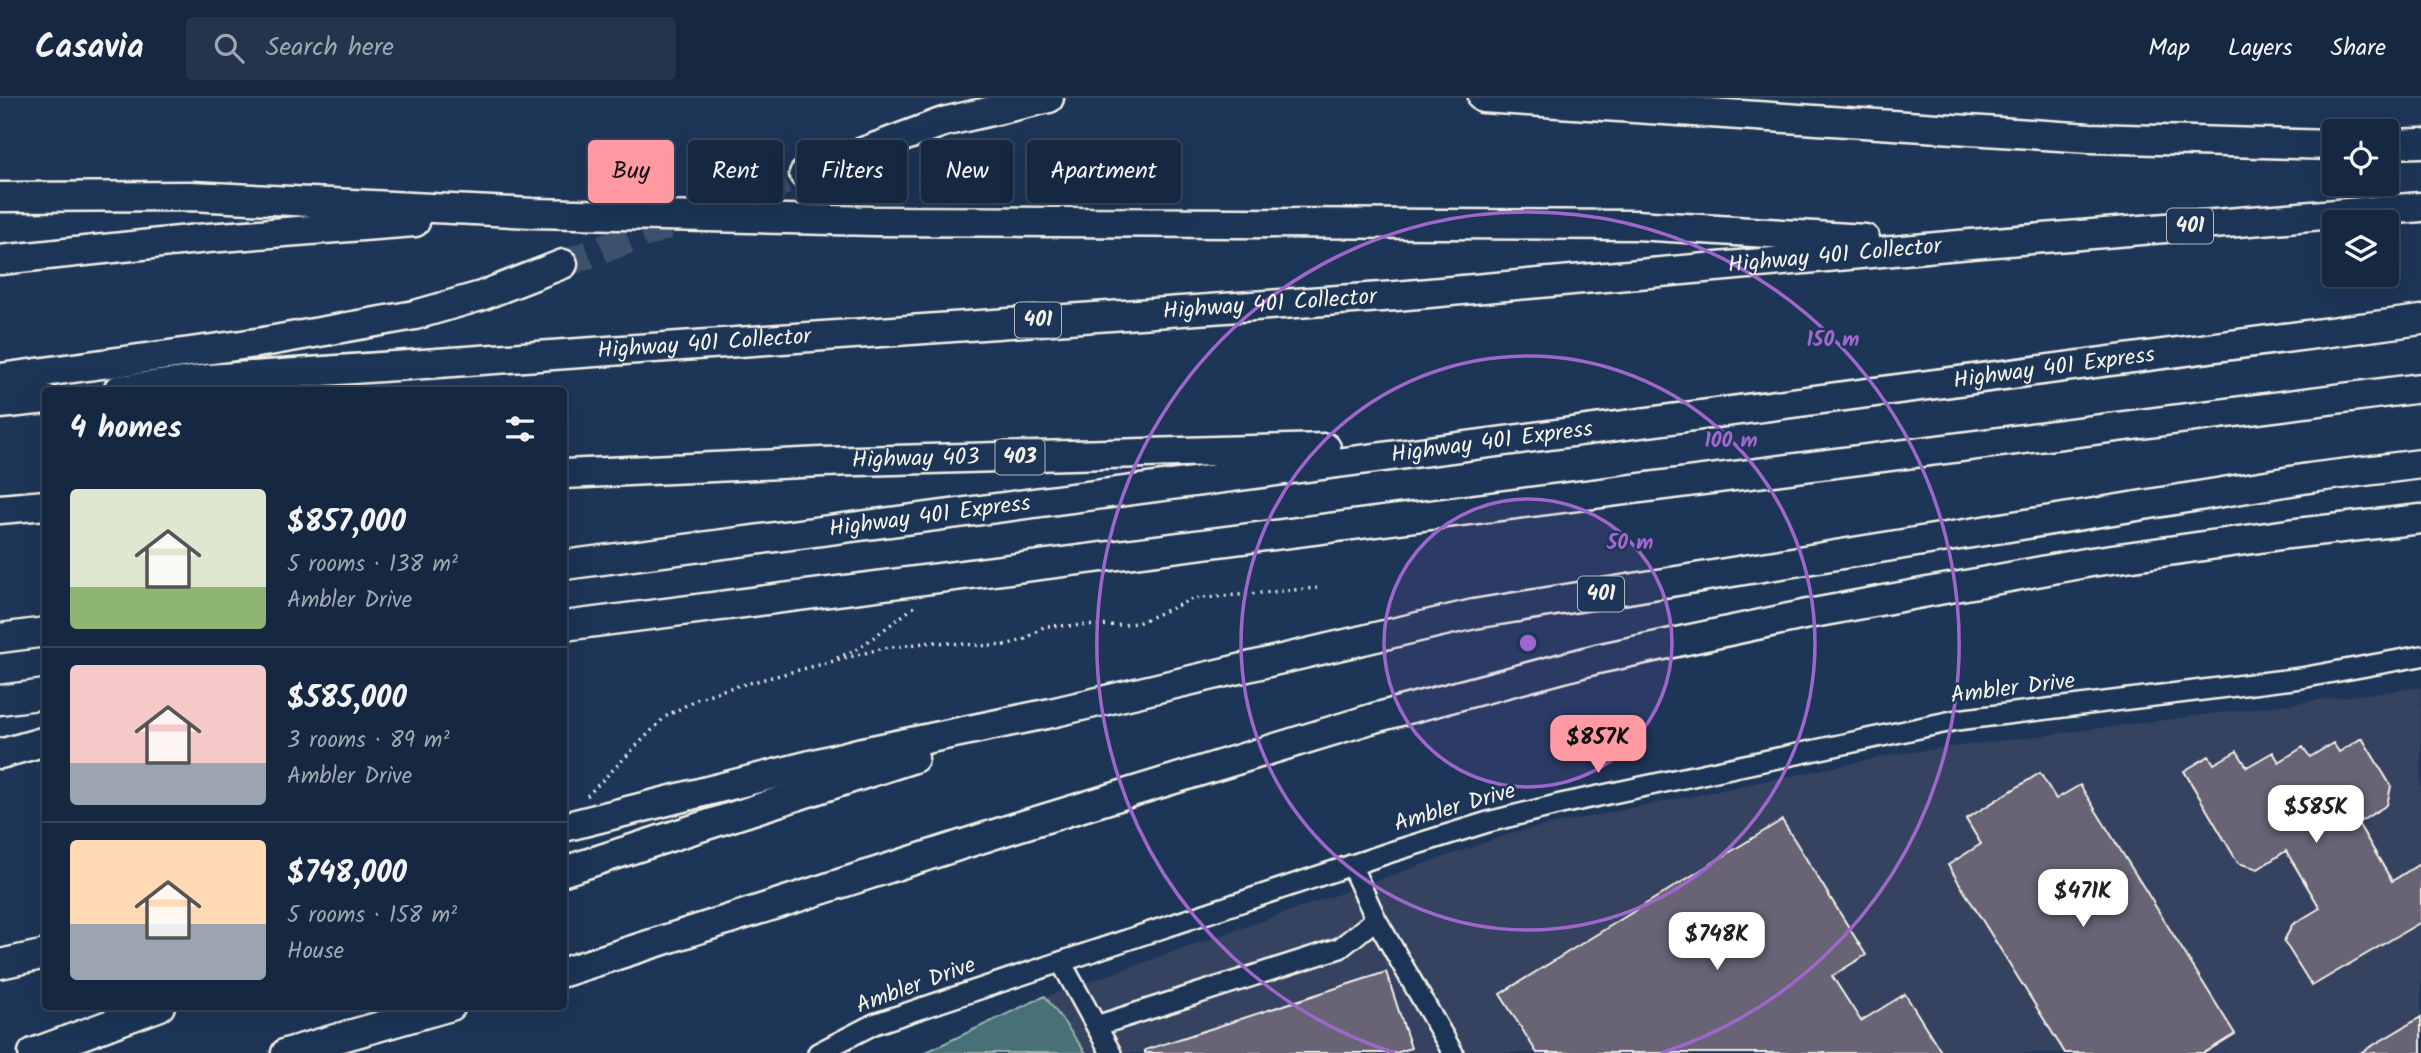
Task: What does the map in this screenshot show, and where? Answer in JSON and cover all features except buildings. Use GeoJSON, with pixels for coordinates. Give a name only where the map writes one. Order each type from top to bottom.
{"type":"FeatureCollection","features":[{"type":"Feature","properties":{"kind":"highway"},"geometry":{"type":"LineString","coordinates":[[895,140],[943,122],[1048,98]]}},
{"type":"Feature","properties":{"kind":"highway"},"geometry":{"type":"LineString","coordinates":[[1483,98],[2090,138],[2322,145]]}},
{"type":"Feature","properties":{"kind":"highway"},"geometry":{"type":"LineString","coordinates":[[2399,144],[2421,143]]}},
{"type":"Feature","properties":{"kind":"highway"},"geometry":{"type":"LineString","coordinates":[[0,197],[191,196],[533,213],[889,222],[1636,225],[1959,245]]}},
{"type":"Feature","properties":{"kind":"highway","name":"Highway 401 Collector"},"geometry":{"type":"LineString","coordinates":[[143,387],[209,379],[1396,296],[1959,245],[2421,207]]}},
{"type":"Feature","properties":{"kind":"highway"},"geometry":{"type":"LineString","coordinates":[[0,260],[208,238],[533,213]]}},
{"type":"Feature","properties":{"kind":"highway"},"geometry":{"type":"LineString","coordinates":[[0,377],[263,342],[415,315],[481,296],[563,264]]}},
{"type":"Feature","properties":{"kind":"highway","name":"Highway 401 Express"},"geometry":{"type":"LineString","coordinates":[[567,565],[2421,320]]}},
{"type":"Feature","properties":{"kind":"highway"},"geometry":{"type":"LineString","coordinates":[[567,628],[638,616],[2421,388]]}},
{"type":"Feature","properties":{"kind":"highway"},"geometry":{"type":"LineString","coordinates":[[0,404],[42,399]]}},
{"type":"Feature","properties":{"kind":"highway","name":"Highway 403"},"geometry":{"type":"LineString","coordinates":[[567,474],[821,462],[1476,444]]}},
{"type":"Feature","properties":{"kind":"highway","name":"401"},"geometry":{"type":"LineString","coordinates":[[567,826],[858,753],[1051,713],[1474,614],[2309,478],[2421,464]]}},
{"type":"Feature","properties":{"kind":"highway"},"geometry":{"type":"LineString","coordinates":[[0,509],[42,505]]}},
{"type":"Feature","properties":{"kind":"highway"},"geometry":{"type":"LineString","coordinates":[[567,971],[1004,831],[1374,718],[1597,659],[1808,614],[2091,562],[2288,534],[2421,519]]}},
{"type":"Feature","properties":{"kind":"highway"},"geometry":{"type":"LineString","coordinates":[[0,638],[42,633]]}},
{"type":"Feature","properties":{"kind":"highway"},"geometry":{"type":"LineString","coordinates":[[0,701],[42,695]]}},
{"type":"Feature","properties":{"kind":"highway"},"geometry":{"type":"LineString","coordinates":[[567,870],[1051,713]]}},
{"type":"Feature","properties":{"kind":"highway"},"geometry":{"type":"LineString","coordinates":[[0,754],[42,742]]}},
{"type":"Feature","properties":{"kind":"highway"},"geometry":{"type":"LineString","coordinates":[[0,964],[42,955]]}},
{"type":"Feature","properties":{"kind":"highway"},"geometry":{"type":"LineString","coordinates":[[33,1053],[149,1010]]}},
{"type":"Feature","properties":{"kind":"highway"},"geometry":{"type":"LineString","coordinates":[[286,1053],[437,1010]]}},
{"type":"Feature","properties":{"kind":"street","name":"Ambler Drive"},"geometry":{"type":"LineString","coordinates":[[818,1053],[874,1024],[1488,822],[1957,720],[2301,678],[2421,656]]}},
{"type":"Feature","properties":{"kind":"street"},"geometry":{"type":"LineString","coordinates":[[1352,865],[1376,919],[1453,1053]]}},
{"type":"Feature","properties":{"kind":"street"},"geometry":{"type":"LineString","coordinates":[[1096,1026],[1340,948],[1376,919]]}},
{"type":"Feature","properties":{"kind":"street"},"geometry":{"type":"LineString","coordinates":[[1061,962],[1111,1053]]}},
{"type":"Feature","properties":{"kind":"path"},"geometry":{"type":"LineString","coordinates":[[582,801],[648,732],[680,707],[726,689],[884,648],[951,642],[1004,645],[1024,640],[1045,626],[1124,625],[1140,622],[1192,599],[1317,588]]}},
{"type":"Feature","properties":{"kind":"path"},"geometry":{"type":"LineString","coordinates":[[829,662],[858,649],[925,598]]}},
{"type":"Feature","properties":{"kind":"shaded area"},"geometry":{"type":"Polygon","coordinates":[[[2421,687],[2421,1053],[1086,1053],[1045,997],[1515,832],[1897,754],[2421,687]]]}},
{"type":"Feature","properties":{"kind":"green space"},"geometry":{"type":"Polygon","coordinates":[[[1045,996],[1086,1053],[924,1053],[1045,996]]]}},
{"type":"Feature","properties":{"kind":"tunnel"},"geometry":{"type":"LineString","coordinates":[[563,264],[797,177]]}}]}
